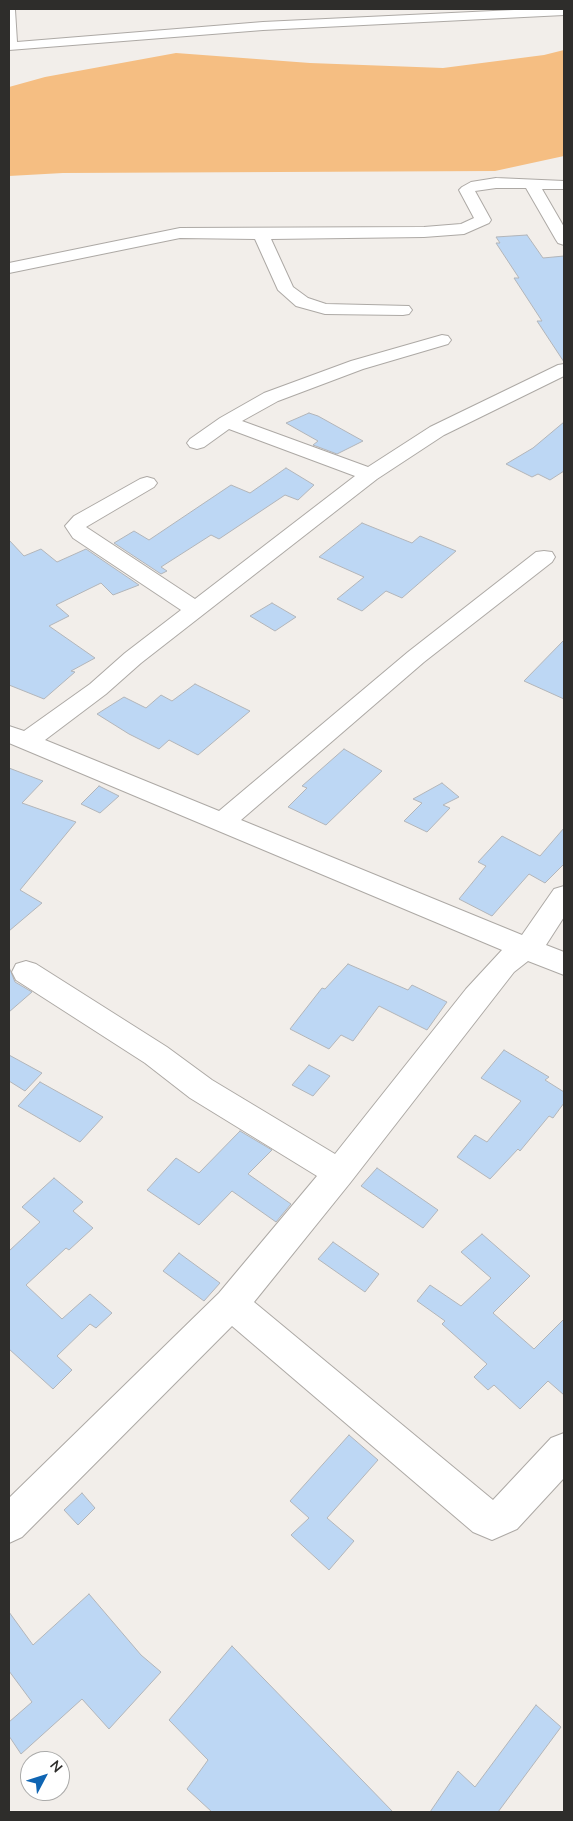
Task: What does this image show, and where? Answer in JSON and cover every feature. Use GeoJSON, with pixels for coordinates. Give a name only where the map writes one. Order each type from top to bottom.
{"type":"FeatureCollection","features":[{"type":"Feature","properties":{"kind":"street"},"geometry":{"type":"LineString","coordinates":[[379,9],[388,21]]}},
{"type":"Feature","properties":{"kind":"street"},"geometry":{"type":"LineString","coordinates":[[9,10],[10,46],[263,26],[388,21],[514,11],[564,11]]}},
{"type":"Feature","properties":{"kind":"street"},"geometry":{"type":"LineString","coordinates":[[255,14],[263,26]]}},
{"type":"Feature","properties":{"kind":"street"},"geometry":{"type":"LineString","coordinates":[[9,268],[71,257],[108,247],[180,233],[424,232],[464,229],[482,220],[467,190],[471,186],[496,183],[564,185]]}},
{"type":"Feature","properties":{"kind":"street"},"geometry":{"type":"LineString","coordinates":[[532,185],[564,240]]}},
{"type":"Feature","properties":{"kind":"street"},"geometry":{"type":"LineString","coordinates":[[261,234],[286,290],[302,302],[325,309],[403,310]]}},
{"type":"Feature","properties":{"kind":"street"},"geometry":{"type":"LineString","coordinates":[[197,443],[227,422],[271,397],[357,366],[442,340]]}},
{"type":"Feature","properties":{"kind":"street"},"geometry":{"type":"LineString","coordinates":[[18,738],[98,690],[134,658],[370,475],[437,431],[564,369]]}},
{"type":"Feature","properties":{"kind":"street"},"geometry":{"type":"LineString","coordinates":[[227,422],[370,475]]}},
{"type":"Feature","properties":{"kind":"street"},"geometry":{"type":"LineString","coordinates":[[147,483],[81,520],[75,526],[80,534],[197,610]]}},
{"type":"Feature","properties":{"kind":"street"},"geometry":{"type":"LineString","coordinates":[[222,822],[416,656],[544,557]]}},
{"type":"Feature","properties":{"kind":"street"},"geometry":{"type":"LineString","coordinates":[[18,738],[564,964]]}},
{"type":"Feature","properties":{"kind":"street"},"geometry":{"type":"LineString","coordinates":[[9,1524],[231,1304],[339,1173],[476,997],[508,960],[528,949],[564,896]]}},
{"type":"Feature","properties":{"kind":"street"},"geometry":{"type":"LineString","coordinates":[[26,972],[156,1055],[201,1089],[339,1173]]}},
{"type":"Feature","properties":{"kind":"street"},"geometry":{"type":"LineString","coordinates":[[231,1304],[486,1519],[492,1521],[504,1516],[564,1451]]}},
{"type":"Feature","properties":{"kind":"shaded area"},"geometry":{"type":"Polygon","coordinates":[[[564,50],[564,156],[495,171],[63,173],[9,176],[9,87],[45,77],[176,53],[310,63],[443,68],[544,55],[564,50]]]}},
{"type":"Feature","properties":{"kind":"building"},"geometry":{"type":"Polygon","coordinates":[[[527,235],[543,258],[564,256],[564,362],[537,321],[542,321],[514,278],[519,278],[496,243],[500,243],[496,237],[527,235]]]}},
{"type":"Feature","properties":{"kind":"building"},"geometry":{"type":"Polygon","coordinates":[[[309,413],[363,441],[337,454],[313,445],[318,441],[286,423],[309,413]]]}},
{"type":"Feature","properties":{"kind":"building"},"geometry":{"type":"Polygon","coordinates":[[[564,422],[564,471],[550,480],[538,474],[532,477],[506,464],[533,448],[564,422]]]}},
{"type":"Feature","properties":{"kind":"building"},"geometry":{"type":"Polygon","coordinates":[[[286,468],[314,485],[298,500],[285,495],[219,539],[211,535],[161,567],[167,571],[161,574],[114,543],[134,531],[149,540],[231,485],[250,493],[286,468]]]}},
{"type":"Feature","properties":{"kind":"building"},"geometry":{"type":"Polygon","coordinates":[[[362,523],[412,543],[420,536],[456,551],[402,598],[386,591],[362,611],[337,599],[364,577],[319,557],[362,523]]]}},
{"type":"Feature","properties":{"kind":"building"},"geometry":{"type":"Polygon","coordinates":[[[9,540],[24,556],[41,549],[57,562],[86,549],[139,585],[113,595],[101,583],[56,605],[69,616],[49,626],[95,658],[71,671],[75,672],[44,699],[9,685],[9,540]]]}},
{"type":"Feature","properties":{"kind":"building"},"geometry":{"type":"Polygon","coordinates":[[[272,603],[296,617],[275,631],[250,616],[272,603]]]}},
{"type":"Feature","properties":{"kind":"building"},"geometry":{"type":"Polygon","coordinates":[[[564,640],[564,699],[524,681],[564,640]]]}},
{"type":"Feature","properties":{"kind":"building"},"geometry":{"type":"Polygon","coordinates":[[[195,684],[250,711],[198,755],[169,740],[159,749],[129,734],[97,714],[124,697],[146,708],[161,695],[172,701],[195,684]]]}},
{"type":"Feature","properties":{"kind":"building"},"geometry":{"type":"Polygon","coordinates":[[[344,749],[382,771],[326,825],[288,807],[307,788],[302,786],[344,749]]]}},
{"type":"Feature","properties":{"kind":"building"},"geometry":{"type":"Polygon","coordinates":[[[9,768],[43,781],[22,803],[76,822],[20,890],[42,903],[9,931],[9,768]]]}},
{"type":"Feature","properties":{"kind":"building"},"geometry":{"type":"Polygon","coordinates":[[[442,783],[459,797],[443,805],[450,808],[427,832],[404,821],[422,803],[413,799],[442,783]]]}},
{"type":"Feature","properties":{"kind":"building"},"geometry":{"type":"Polygon","coordinates":[[[99,786],[119,796],[100,813],[81,804],[99,786]]]}},
{"type":"Feature","properties":{"kind":"building"},"geometry":{"type":"Polygon","coordinates":[[[564,828],[564,864],[545,883],[529,874],[492,916],[459,899],[486,866],[478,862],[502,836],[540,856],[564,828]]]}},
{"type":"Feature","properties":{"kind":"building"},"geometry":{"type":"Polygon","coordinates":[[[348,964],[408,990],[412,985],[447,1002],[427,1030],[379,1006],[353,1041],[341,1035],[329,1049],[290,1029],[322,988],[325,989],[348,964]]]}},
{"type":"Feature","properties":{"kind":"building"},"geometry":{"type":"Polygon","coordinates":[[[9,967],[15,982],[32,992],[9,1012],[9,967]]]}},
{"type":"Feature","properties":{"kind":"building"},"geometry":{"type":"Polygon","coordinates":[[[504,1050],[549,1077],[545,1080],[564,1092],[564,1103],[553,1118],[549,1116],[520,1151],[518,1149],[490,1179],[457,1157],[475,1135],[487,1142],[521,1101],[481,1078],[504,1050]]]}},
{"type":"Feature","properties":{"kind":"building"},"geometry":{"type":"Polygon","coordinates":[[[9,1055],[42,1073],[25,1091],[9,1081],[9,1055]]]}},
{"type":"Feature","properties":{"kind":"building"},"geometry":{"type":"Polygon","coordinates":[[[309,1065],[330,1076],[313,1096],[292,1085],[309,1065]]]}},
{"type":"Feature","properties":{"kind":"building"},"geometry":{"type":"Polygon","coordinates":[[[40,1082],[103,1117],[80,1142],[18,1106],[40,1082]]]}},
{"type":"Feature","properties":{"kind":"building"},"geometry":{"type":"Polygon","coordinates":[[[240,1131],[272,1150],[248,1174],[291,1204],[276,1222],[232,1191],[199,1225],[147,1190],[176,1158],[199,1173],[240,1131]]]}},
{"type":"Feature","properties":{"kind":"building"},"geometry":{"type":"Polygon","coordinates":[[[377,1168],[438,1210],[423,1228],[361,1186],[377,1168]]]}},
{"type":"Feature","properties":{"kind":"building"},"geometry":{"type":"Polygon","coordinates":[[[54,1178],[83,1202],[73,1211],[93,1228],[69,1250],[66,1248],[26,1285],[62,1319],[90,1294],[112,1313],[96,1328],[90,1324],[57,1356],[72,1370],[53,1389],[9,1349],[9,1251],[40,1222],[22,1207],[54,1178]]]}},
{"type":"Feature","properties":{"kind":"building"},"geometry":{"type":"Polygon","coordinates":[[[482,1234],[530,1276],[493,1313],[534,1349],[564,1319],[564,1395],[548,1381],[520,1409],[494,1385],[488,1390],[474,1377],[487,1364],[442,1324],[445,1321],[417,1301],[430,1285],[461,1306],[491,1278],[461,1252],[482,1234]]]}},
{"type":"Feature","properties":{"kind":"building"},"geometry":{"type":"Polygon","coordinates":[[[333,1242],[379,1274],[365,1292],[318,1259],[333,1242]]]}},
{"type":"Feature","properties":{"kind":"building"},"geometry":{"type":"Polygon","coordinates":[[[179,1253],[220,1283],[204,1301],[163,1271],[179,1253]]]}},
{"type":"Feature","properties":{"kind":"building"},"geometry":{"type":"Polygon","coordinates":[[[349,1435],[378,1460],[327,1518],[354,1541],[329,1570],[291,1535],[309,1518],[290,1501],[349,1435]]]}},
{"type":"Feature","properties":{"kind":"building"},"geometry":{"type":"Polygon","coordinates":[[[82,1493],[95,1508],[78,1525],[64,1510],[82,1493]]]}},
{"type":"Feature","properties":{"kind":"building"},"geometry":{"type":"Polygon","coordinates":[[[89,1594],[141,1655],[161,1672],[109,1729],[82,1699],[24,1751],[20,1752],[9,1736],[9,1722],[32,1702],[9,1671],[9,1612],[33,1645],[89,1594]]]}},
{"type":"Feature","properties":{"kind":"building"},"geometry":{"type":"Polygon","coordinates":[[[232,1646],[393,1812],[212,1812],[187,1789],[208,1760],[169,1720],[232,1646]]]}},
{"type":"Feature","properties":{"kind":"building"},"geometry":{"type":"Polygon","coordinates":[[[536,1705],[561,1727],[498,1812],[430,1812],[458,1771],[475,1787],[536,1705]]]}}]}
